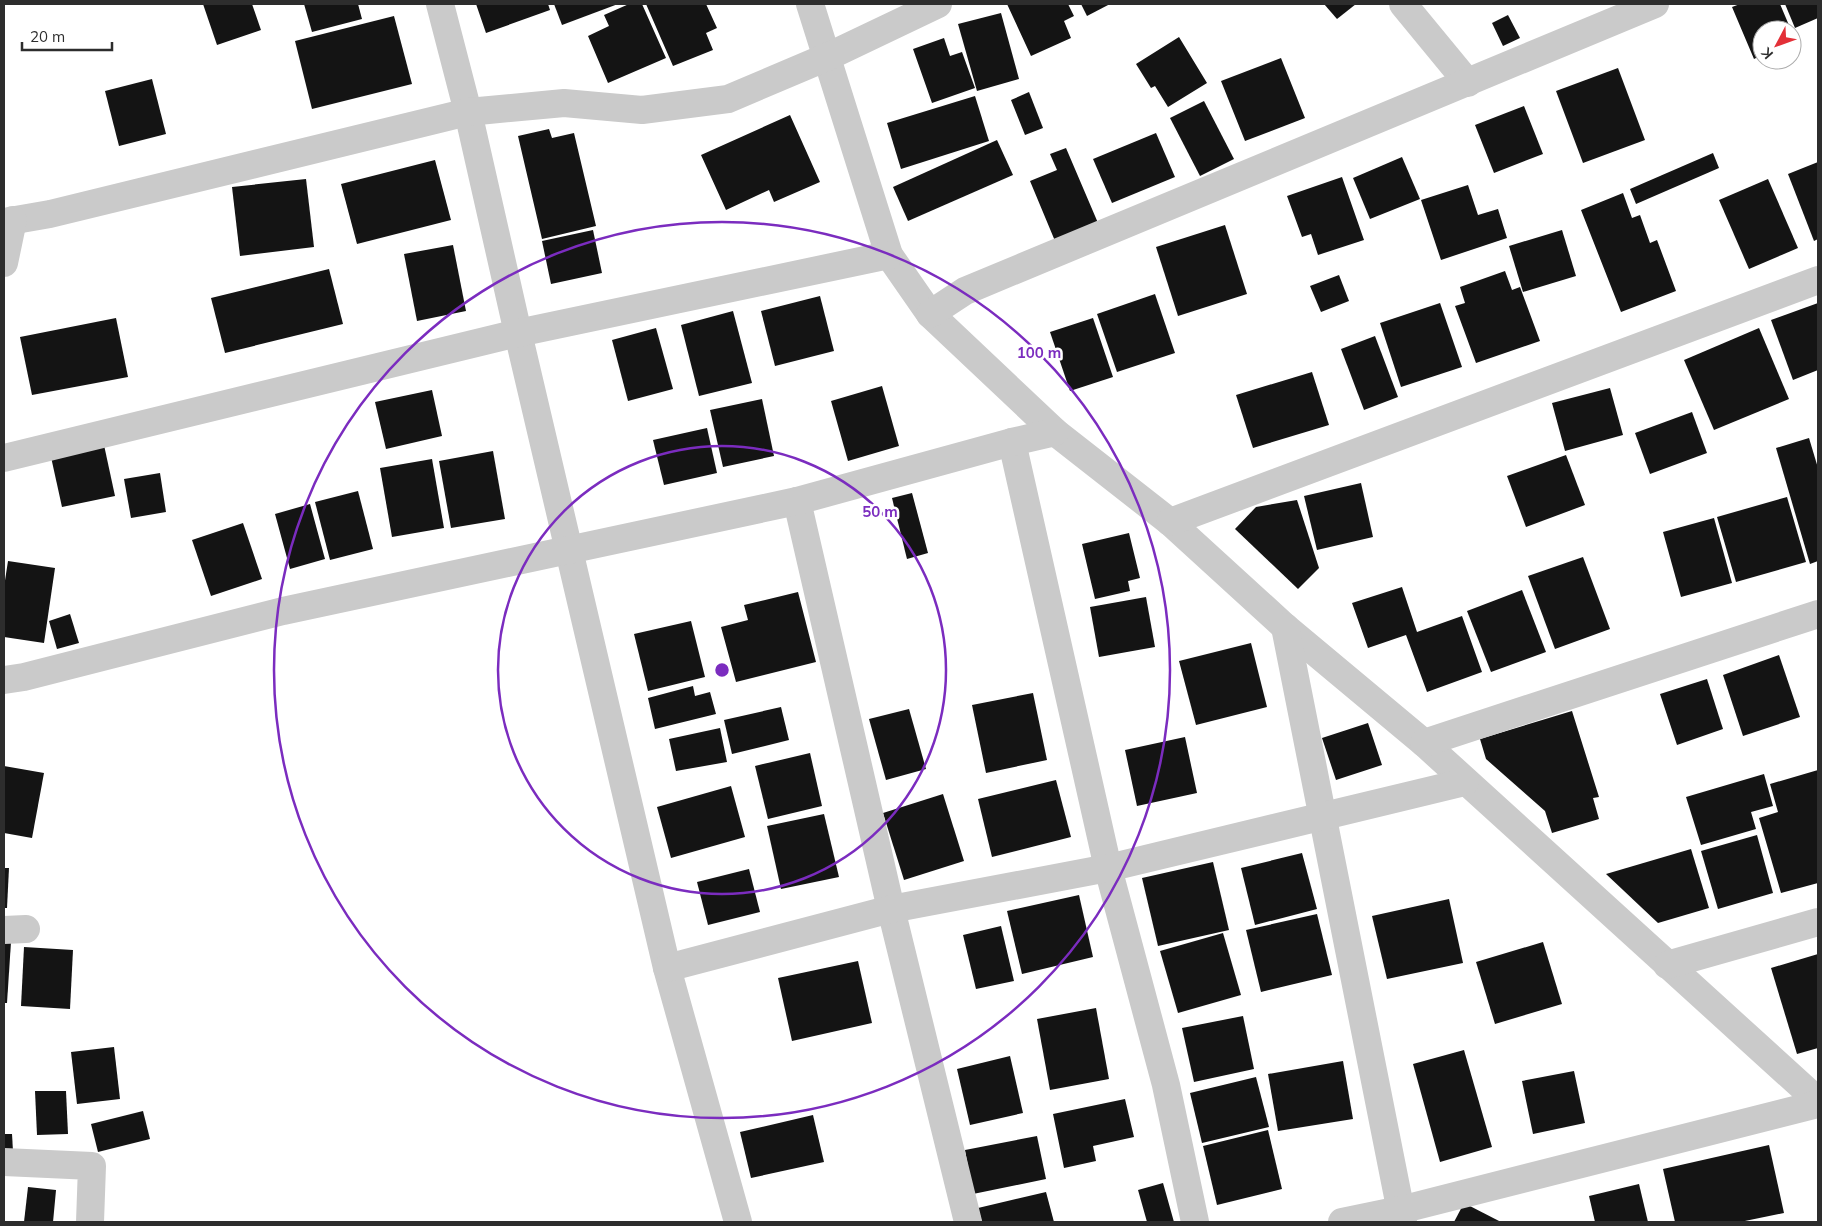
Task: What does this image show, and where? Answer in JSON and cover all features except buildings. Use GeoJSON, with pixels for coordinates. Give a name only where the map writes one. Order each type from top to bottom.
{"type":"FeatureCollection","features":[{"type":"Feature","properties":{"kind":"street"},"geometry":{"type":"LineString","coordinates":[[440,4],[468,112],[666,968],[738,1222]]}},
{"type":"Feature","properties":{"kind":"street"},"geometry":{"type":"LineString","coordinates":[[810,4],[889,255],[930,314],[1055,432],[1170,522],[1285,627],[1424,743],[1818,1103]]}},
{"type":"Feature","properties":{"kind":"street"},"geometry":{"type":"LineString","coordinates":[[4,264],[8,221],[60,212],[468,112],[564,102],[642,110],[728,99],[828,57],[938,4]]}},
{"type":"Feature","properties":{"kind":"street"},"geometry":{"type":"LineString","coordinates":[[1403,4],[1468,83]]}},
{"type":"Feature","properties":{"kind":"street"},"geometry":{"type":"LineString","coordinates":[[930,314],[965,291],[1655,4]]}},
{"type":"Feature","properties":{"kind":"street"},"geometry":{"type":"LineString","coordinates":[[4,458],[518,333],[889,255]]}},
{"type":"Feature","properties":{"kind":"street"},"geometry":{"type":"LineString","coordinates":[[1170,522],[1818,280]]}},
{"type":"Feature","properties":{"kind":"street"},"geometry":{"type":"LineString","coordinates":[[4,680],[34,675],[283,611],[797,501],[1055,432]]}},
{"type":"Feature","properties":{"kind":"street"},"geometry":{"type":"LineString","coordinates":[[1012,442],[1108,868],[1166,1085],[1195,1222]]}},
{"type":"Feature","properties":{"kind":"street"},"geometry":{"type":"LineString","coordinates":[[797,501],[891,909],[968,1222]]}},
{"type":"Feature","properties":{"kind":"street"},"geometry":{"type":"LineString","coordinates":[[1424,743],[1818,614]]}},
{"type":"Feature","properties":{"kind":"street"},"geometry":{"type":"LineString","coordinates":[[1285,627],[1402,1216]]}},
{"type":"Feature","properties":{"kind":"street"},"geometry":{"type":"LineString","coordinates":[[666,968],[891,909],[1108,868],[1465,782]]}},
{"type":"Feature","properties":{"kind":"street"},"geometry":{"type":"LineString","coordinates":[[1667,965],[1818,922]]}},
{"type":"Feature","properties":{"kind":"street"},"geometry":{"type":"LineString","coordinates":[[1342,1222],[1402,1216],[1818,1103]]}},
{"type":"Feature","properties":{"kind":"street"},"geometry":{"type":"LineString","coordinates":[[4,1162],[92,1166],[90,1222]]}}]}
